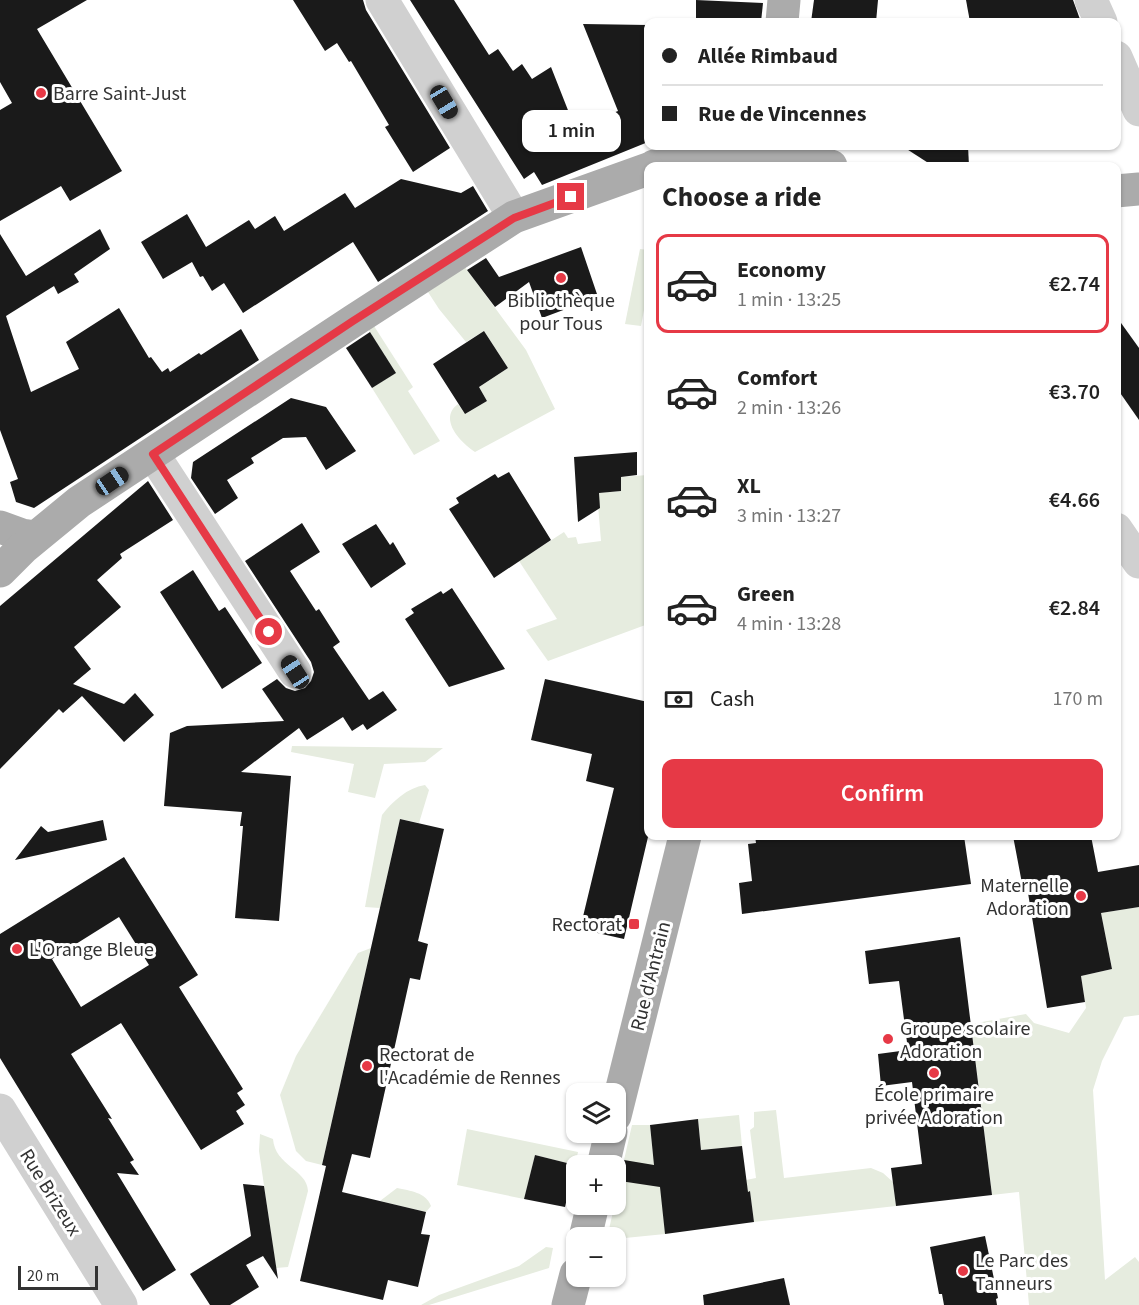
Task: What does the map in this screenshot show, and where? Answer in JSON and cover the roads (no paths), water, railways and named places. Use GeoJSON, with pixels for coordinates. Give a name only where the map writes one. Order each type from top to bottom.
{"type":"FeatureCollection","features":[{"type":"Feature","properties":{"kind":"main road"},"geometry":{"type":"LineString","coordinates":[[782,18],[784,0]]}},
{"type":"Feature","properties":{"kind":"main road"},"geometry":{"type":"LineString","coordinates":[[665,162],[679,157],[743,150],[809,162]]}},
{"type":"Feature","properties":{"kind":"main road"},"geometry":{"type":"LineString","coordinates":[[0,571],[35,537],[79,502],[514,218],[644,170]]}},
{"type":"Feature","properties":{"kind":"main road"},"geometry":{"type":"LineString","coordinates":[[1121,191],[1139,189]]}},
{"type":"Feature","properties":{"kind":"main road"},"geometry":{"type":"LineString","coordinates":[[0,527],[35,537]]}},
{"type":"Feature","properties":{"kind":"main road","name":"Rue d'Antrain"},"geometry":{"type":"LineString","coordinates":[[623,1083],[684,840]]}},
{"type":"Feature","properties":{"kind":"main road"},"geometry":{"type":"LineString","coordinates":[[568,1305],[573,1287]]}},
{"type":"Feature","properties":{"kind":"street"},"geometry":{"type":"LineString","coordinates":[[382,0],[514,218]]}},
{"type":"Feature","properties":{"kind":"street"},"geometry":{"type":"LineString","coordinates":[[1091,0],[1099,18]]}},
{"type":"Feature","properties":{"kind":"street"},"geometry":{"type":"LineString","coordinates":[[1121,69],[1139,110]]}},
{"type":"Feature","properties":{"kind":"street"},"geometry":{"type":"LineString","coordinates":[[153,454],[295,672]]}},
{"type":"Feature","properties":{"kind":"street"},"geometry":{"type":"LineString","coordinates":[[1121,536],[1139,562]]}},
{"type":"Feature","properties":{"kind":"street","name":"Rue Brizeux"},"geometry":{"type":"LineString","coordinates":[[0,1110],[121,1305]]}},
{"type":"Feature","properties":{"kind":"place","name":"Barre Saint-Just"},"geometry":{"type":"Point","coordinates":[41,93]}},
{"type":"Feature","properties":{"kind":"place","name":"Bibliothèque pour Tous"},"geometry":{"type":"Point","coordinates":[561,278]}},
{"type":"Feature","properties":{"kind":"place","name":"Maternelle Adoration"},"geometry":{"type":"Point","coordinates":[1081,896]}},
{"type":"Feature","properties":{"kind":"place","name":"Rectorat"},"geometry":{"type":"Point","coordinates":[634,924]}},
{"type":"Feature","properties":{"kind":"place","name":"L'Orange Bleue"},"geometry":{"type":"Point","coordinates":[17,949]}},
{"type":"Feature","properties":{"kind":"place","name":"Groupe scolaire Adoration"},"geometry":{"type":"Point","coordinates":[888,1039]}},
{"type":"Feature","properties":{"kind":"place","name":"Rectorat de l'Académie de Rennes"},"geometry":{"type":"Point","coordinates":[367,1066]}},
{"type":"Feature","properties":{"kind":"place","name":"École primaire privée Adoration"},"geometry":{"type":"Point","coordinates":[934,1073]}},
{"type":"Feature","properties":{"kind":"place","name":"Le Parc des Tanneurs"},"geometry":{"type":"Point","coordinates":[963,1271]}}]}
